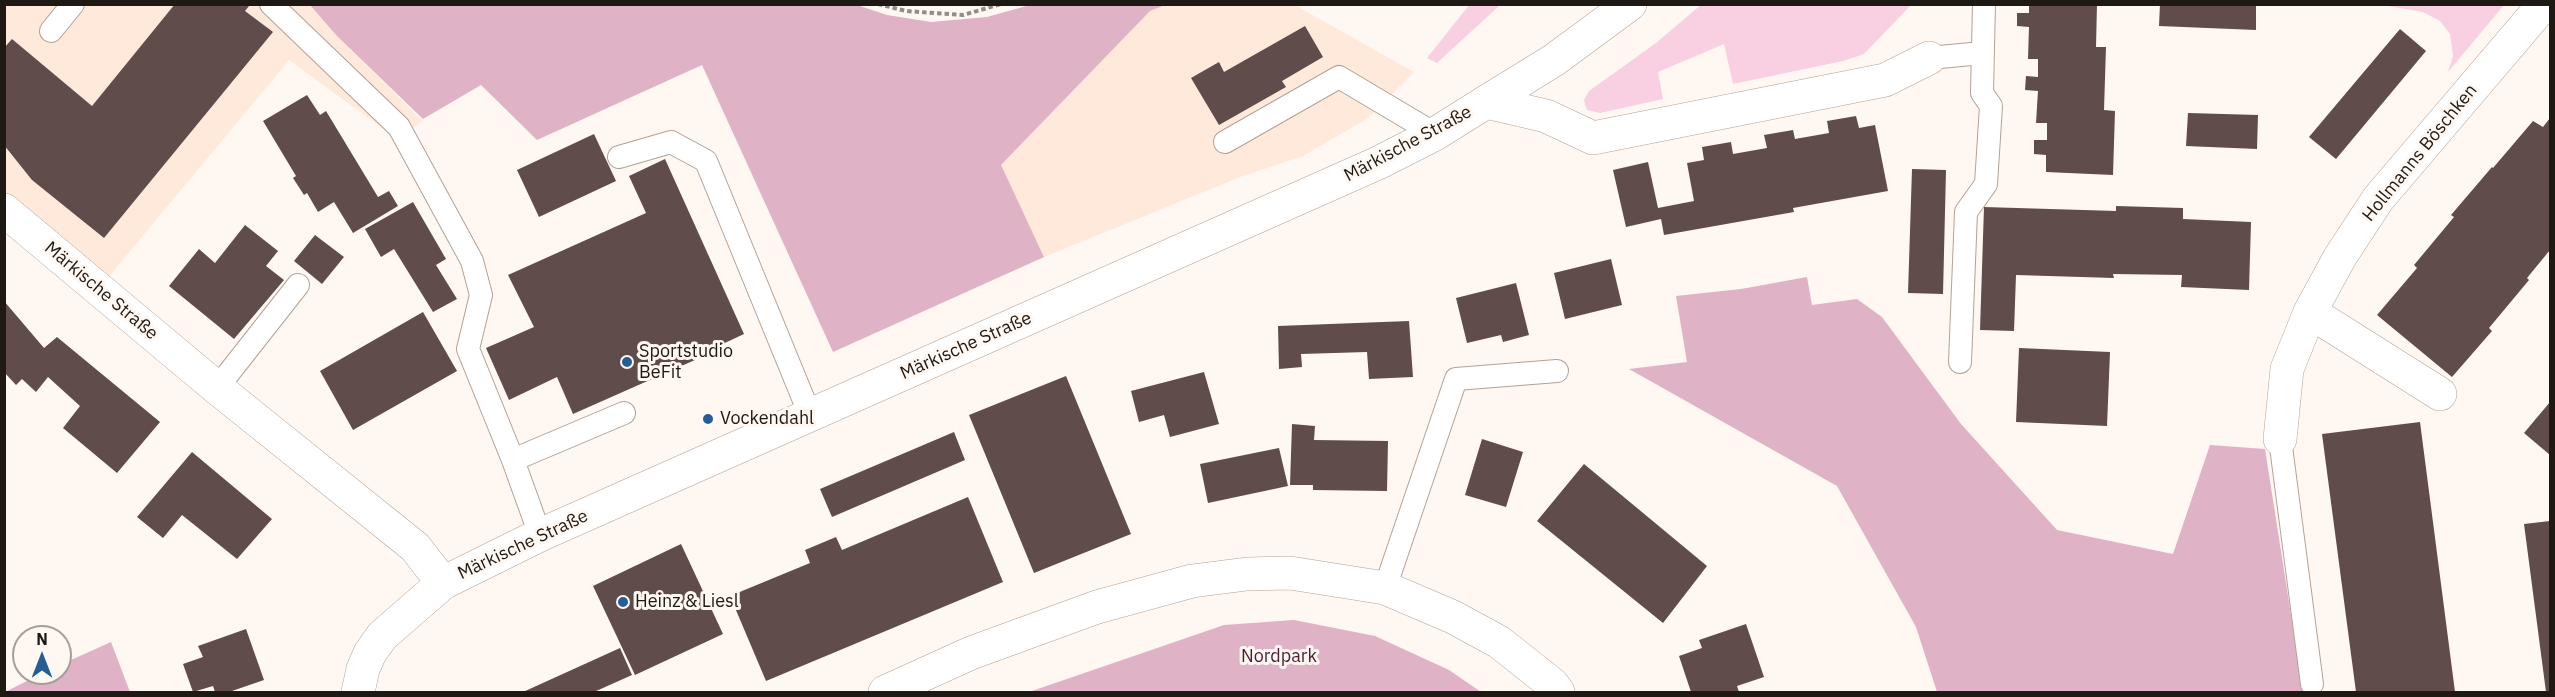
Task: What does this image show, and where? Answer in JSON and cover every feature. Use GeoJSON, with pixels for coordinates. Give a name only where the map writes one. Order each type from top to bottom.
{"type":"FeatureCollection","features":[{"type":"Feature","properties":{"kind":"main road","name":"Märkische Straße"},"geometry":{"type":"LineString","coordinates":[[1486,102],[1544,49],[1601,4]]}},
{"type":"Feature","properties":{"kind":"main road","name":"Märkische Straße"},"geometry":{"type":"LineString","coordinates":[[358,693],[363,669],[370,653],[382,636],[443,583],[540,535],[1378,164],[1435,134],[1554,60],[1630,4]]}},
{"type":"Feature","properties":{"kind":"main road","name":"Hollmanns Böschken"},"geometry":{"type":"LineString","coordinates":[[2280,439],[2287,369],[2310,312],[2340,256],[2378,199],[2544,4]]}},
{"type":"Feature","properties":{"kind":"main road","name":"Märkische Straße"},"geometry":{"type":"LineString","coordinates":[[1486,102],[1546,116],[1593,138],[1885,80],[1929,57]]}},
{"type":"Feature","properties":{"kind":"main road","name":"Märkische Straße"},"geometry":{"type":"LineString","coordinates":[[4,210],[217,388],[415,547],[443,583]]}},
{"type":"Feature","properties":{"kind":"main road"},"geometry":{"type":"LineString","coordinates":[[2310,312],[2440,394]]}},
{"type":"Feature","properties":{"kind":"main road"},"geometry":{"type":"LineString","coordinates":[[885,693],[971,653],[1087,611],[1192,580],[1247,574],[1290,573],[1385,588],[1453,616],[1499,642],[1552,684],[1558,693]]}},
{"type":"Feature","properties":{"kind":"lane"},"geometry":{"type":"LineString","coordinates":[[51,31],[73,4]]}},
{"type":"Feature","properties":{"kind":"lane"},"geometry":{"type":"LineString","coordinates":[[272,4],[399,127],[472,261],[481,295],[468,349],[513,460],[540,535]]}},
{"type":"Feature","properties":{"kind":"lane"},"geometry":{"type":"LineString","coordinates":[[1960,363],[1966,212],[1986,184],[1991,106],[1982,93],[1984,4]]}},
{"type":"Feature","properties":{"kind":"lane"},"geometry":{"type":"LineString","coordinates":[[1929,57],[1982,53]]}},
{"type":"Feature","properties":{"kind":"lane"},"geometry":{"type":"LineString","coordinates":[[1225,142],[1339,76],[1435,134]]}},
{"type":"Feature","properties":{"kind":"lane"},"geometry":{"type":"LineString","coordinates":[[619,157],[671,142],[706,161],[810,415]]}},
{"type":"Feature","properties":{"kind":"lane"},"geometry":{"type":"LineString","coordinates":[[217,388],[298,285]]}},
{"type":"Feature","properties":{"kind":"lane"},"geometry":{"type":"LineString","coordinates":[[1385,588],[1456,379],[1557,371]]}},
{"type":"Feature","properties":{"kind":"lane"},"geometry":{"type":"LineString","coordinates":[[513,460],[624,413]]}},
{"type":"Feature","properties":{"kind":"lane"},"geometry":{"type":"LineString","coordinates":[[2280,439],[2312,684]]}},
{"type":"Feature","properties":{"kind":"path"},"geometry":{"type":"LineString","coordinates":[[878,4],[906,11],[963,15],[1001,4]]}},
{"type":"Feature","properties":{"kind":"shaded area"},"geometry":{"type":"Polygon","coordinates":[[[1470,4],[1500,5],[1437,63],[1427,58],[1470,4]]]}},
{"type":"Feature","properties":{"kind":"shaded area"},"geometry":{"type":"Polygon","coordinates":[[[1702,4],[1911,5],[1864,54],[1843,61],[1733,84],[1724,44],[1658,72],[1663,99],[1600,113],[1587,110],[1584,100],[1589,91],[1656,43],[1702,4]]]}},
{"type":"Feature","properties":{"kind":"shaded area"},"geometry":{"type":"Polygon","coordinates":[[[4,5],[310,5],[337,36],[422,121],[399,140],[289,60],[106,280],[5,197],[4,5]]]}},
{"type":"Feature","properties":{"kind":"shaded area"},"geometry":{"type":"Polygon","coordinates":[[[1165,5],[1298,5],[1414,72],[1368,118],[1303,156],[1240,177],[1044,257],[1000,166],[1150,11],[1165,5]]]}},
{"type":"Feature","properties":{"kind":"shaded area"},"geometry":{"type":"Polygon","coordinates":[[[2382,5],[2504,5],[2448,72],[2453,56],[2450,34],[2440,21],[2423,12],[2382,5]]]}},
{"type":"Feature","properties":{"kind":"green space"},"geometry":{"type":"Polygon","coordinates":[[[854,4],[887,15],[931,22],[987,17],[1030,5],[1165,5],[1150,11],[1001,165],[1044,257],[833,352],[702,65],[537,140],[481,85],[423,119],[337,36],[310,5],[854,4]]]}},
{"type":"Feature","properties":{"kind":"green space"},"geometry":{"type":"Polygon","coordinates":[[[1807,277],[1812,305],[1857,299],[1882,317],[1961,424],[2057,530],[2173,554],[2210,445],[2265,449],[2303,692],[1937,692],[1916,627],[1837,486],[1629,369],[1687,362],[1676,296],[1741,289],[1807,277]]]}},
{"type":"Feature","properties":{"kind":"green space","name":"Nordpark"},"geometry":{"type":"Polygon","coordinates":[[[1294,620],[1375,636],[1449,670],[1481,692],[1029,692],[1224,625],[1294,620]]]}},
{"type":"Feature","properties":{"kind":"green space"},"geometry":{"type":"Polygon","coordinates":[[[111,642],[130,692],[5,692],[19,685],[72,685],[72,660],[111,642]]]}},
{"type":"Feature","properties":{"kind":"building"},"geometry":{"type":"Polygon","coordinates":[[[175,4],[247,4],[249,6],[245,11],[273,32],[104,238],[32,180],[4,145],[4,48],[12,39],[92,106],[175,4]]]}},
{"type":"Feature","properties":{"kind":"building"},"geometry":{"type":"Polygon","coordinates":[[[2029,4],[2097,4],[2096,47],[2106,47],[2104,110],[2115,111],[2113,175],[2046,172],[2046,155],[2034,154],[2034,140],[2047,140],[2047,123],[2036,123],[2038,91],[2025,90],[2026,76],[2038,77],[2038,59],[2028,59],[2029,27],[2017,26],[2017,13],[2029,13],[2029,4]]]}},
{"type":"Feature","properties":{"kind":"building"},"geometry":{"type":"Polygon","coordinates":[[[2160,4],[2256,4],[2256,30],[2159,26],[2160,4]]]}},
{"type":"Feature","properties":{"kind":"building"},"geometry":{"type":"Polygon","coordinates":[[[1305,26],[1323,57],[1282,81],[1286,87],[1219,125],[1191,78],[1219,62],[1224,72],[1305,26]]]}},
{"type":"Feature","properties":{"kind":"building"},"geometry":{"type":"Polygon","coordinates":[[[2400,29],[2426,51],[2336,159],[2309,137],[2400,29]]]}},
{"type":"Feature","properties":{"kind":"building"},"geometry":{"type":"Polygon","coordinates":[[[307,95],[320,115],[326,111],[378,197],[389,191],[398,206],[353,233],[334,202],[318,212],[307,193],[304,195],[293,178],[296,176],[263,121],[307,95]]]}},
{"type":"Feature","properties":{"kind":"building"},"geometry":{"type":"Polygon","coordinates":[[[2188,113],[2258,115],[2257,149],[2186,146],[2188,113]]]}},
{"type":"Feature","properties":{"kind":"building"},"geometry":{"type":"Polygon","coordinates":[[[1856,116],[1859,128],[1875,125],[1888,191],[1793,208],[1794,212],[1664,235],[1661,219],[1626,227],[1613,170],[1648,162],[1658,208],[1694,201],[1687,163],[1704,160],[1702,147],[1731,142],[1733,154],[1767,148],[1764,135],[1793,130],[1795,139],[1829,133],[1827,121],[1856,116]]]}},
{"type":"Feature","properties":{"kind":"building"},"geometry":{"type":"Polygon","coordinates":[[[2550,118],[2550,250],[2527,278],[2529,280],[2489,328],[2492,331],[2452,377],[2377,315],[2417,268],[2414,265],[2454,217],[2451,215],[2492,167],[2533,121],[2543,127],[2550,118]]]}},
{"type":"Feature","properties":{"kind":"building"},"geometry":{"type":"Polygon","coordinates":[[[594,134],[616,181],[539,217],[517,170],[594,134]]]}},
{"type":"Feature","properties":{"kind":"building"},"geometry":{"type":"Polygon","coordinates":[[[665,159],[744,334],[712,349],[713,352],[573,414],[557,377],[509,400],[486,348],[534,327],[508,275],[646,213],[629,176],[665,159]]]}},
{"type":"Feature","properties":{"kind":"building"},"geometry":{"type":"Polygon","coordinates":[[[1912,169],[1946,170],[1943,294],[1908,293],[1912,169]]]}},
{"type":"Feature","properties":{"kind":"building"},"geometry":{"type":"Polygon","coordinates":[[[413,202],[446,259],[436,265],[457,299],[433,312],[394,249],[381,257],[365,229],[413,202]]]}},
{"type":"Feature","properties":{"kind":"building"},"geometry":{"type":"Polygon","coordinates":[[[2116,206],[2183,208],[2183,219],[2251,222],[2249,290],[2181,287],[2182,275],[2113,274],[2114,278],[2016,275],[2014,331],[1980,330],[1984,207],[2116,211],[2116,206]]]}},
{"type":"Feature","properties":{"kind":"building"},"geometry":{"type":"Polygon","coordinates":[[[245,225],[278,251],[266,266],[284,280],[234,339],[169,286],[199,249],[215,263],[245,225]]]}},
{"type":"Feature","properties":{"kind":"building"},"geometry":{"type":"Polygon","coordinates":[[[315,235],[344,257],[322,284],[294,261],[315,235]]]}},
{"type":"Feature","properties":{"kind":"building"},"geometry":{"type":"Polygon","coordinates":[[[1611,259],[1622,305],[1565,319],[1554,273],[1611,259]]]}},
{"type":"Feature","properties":{"kind":"building"},"geometry":{"type":"Polygon","coordinates":[[[1516,283],[1529,335],[1503,342],[1501,335],[1467,343],[1456,298],[1516,283]]]}},
{"type":"Feature","properties":{"kind":"building"},"geometry":{"type":"Polygon","coordinates":[[[4,301],[44,348],[57,337],[160,422],[117,473],[63,428],[80,406],[48,377],[36,392],[22,379],[16,385],[4,372],[4,301]]]}},
{"type":"Feature","properties":{"kind":"building"},"geometry":{"type":"Polygon","coordinates":[[[423,312],[457,371],[353,430],[320,371],[423,312]]]}},
{"type":"Feature","properties":{"kind":"building"},"geometry":{"type":"Polygon","coordinates":[[[1409,321],[1413,377],[1369,379],[1367,352],[1301,354],[1302,367],[1279,369],[1278,326],[1409,321]]]}},
{"type":"Feature","properties":{"kind":"building"},"geometry":{"type":"Polygon","coordinates":[[[2019,348],[2110,352],[2107,426],[2016,422],[2019,348]]]}},
{"type":"Feature","properties":{"kind":"building"},"geometry":{"type":"Polygon","coordinates":[[[1204,372],[1219,424],[1170,437],[1164,415],[1139,422],[1131,391],[1204,372]]]}},
{"type":"Feature","properties":{"kind":"building"},"geometry":{"type":"Polygon","coordinates":[[[1066,376],[1131,534],[1034,573],[969,415],[1066,376]]]}},
{"type":"Feature","properties":{"kind":"building"},"geometry":{"type":"Polygon","coordinates":[[[2550,402],[2550,455],[2524,433],[2550,402]]]}},
{"type":"Feature","properties":{"kind":"building"},"geometry":{"type":"Polygon","coordinates":[[[2420,422],[2455,692],[2356,692],[2322,434],[2420,422]]]}},
{"type":"Feature","properties":{"kind":"building"},"geometry":{"type":"Polygon","coordinates":[[[1292,424],[1315,426],[1314,440],[1388,441],[1387,491],[1313,490],[1313,485],[1290,485],[1292,424]]]}},
{"type":"Feature","properties":{"kind":"building"},"geometry":{"type":"Polygon","coordinates":[[[954,432],[965,460],[832,517],[820,489],[954,432]]]}},
{"type":"Feature","properties":{"kind":"building"},"geometry":{"type":"Polygon","coordinates":[[[1482,439],[1523,452],[1506,507],[1465,495],[1482,439]]]}},
{"type":"Feature","properties":{"kind":"building"},"geometry":{"type":"Polygon","coordinates":[[[1279,448],[1288,486],[1208,503],[1200,464],[1279,448]]]}},
{"type":"Feature","properties":{"kind":"building"},"geometry":{"type":"Polygon","coordinates":[[[192,452],[272,519],[237,559],[182,515],[163,538],[137,517],[192,452]]]}},
{"type":"Feature","properties":{"kind":"building"},"geometry":{"type":"Polygon","coordinates":[[[1584,464],[1707,566],[1663,623],[1537,521],[1584,464]]]}},
{"type":"Feature","properties":{"kind":"building"},"geometry":{"type":"Polygon","coordinates":[[[968,497],[1003,582],[766,681],[730,596],[810,563],[805,550],[836,537],[842,550],[968,497]]]}},
{"type":"Feature","properties":{"kind":"building"},"geometry":{"type":"Polygon","coordinates":[[[2550,521],[2550,692],[2546,692],[2524,524],[2550,521]]]}},
{"type":"Feature","properties":{"kind":"building"},"geometry":{"type":"Polygon","coordinates":[[[681,544],[723,634],[635,675],[593,586],[681,544]]]}},
{"type":"Feature","properties":{"kind":"building"},"geometry":{"type":"Polygon","coordinates":[[[1746,624],[1764,677],[1737,686],[1739,692],[1691,692],[1679,656],[1702,648],[1699,640],[1746,624]]]}},
{"type":"Feature","properties":{"kind":"building"},"geometry":{"type":"Polygon","coordinates":[[[246,629],[264,680],[229,692],[215,692],[213,686],[193,692],[183,664],[203,657],[198,646],[246,629]]]}},
{"type":"Feature","properties":{"kind":"building"},"geometry":{"type":"Polygon","coordinates":[[[620,648],[632,675],[594,692],[523,692],[620,648]]]}},
{"type":"Feature","properties":{"kind":"place","name":"Sportstudio BeFit"},"geometry":{"type":"Point","coordinates":[627,362]}},
{"type":"Feature","properties":{"kind":"place","name":"Vockendahl"},"geometry":{"type":"Point","coordinates":[708,419]}},
{"type":"Feature","properties":{"kind":"place","name":"Heinz & Liesl"},"geometry":{"type":"Point","coordinates":[623,602]}}]}
